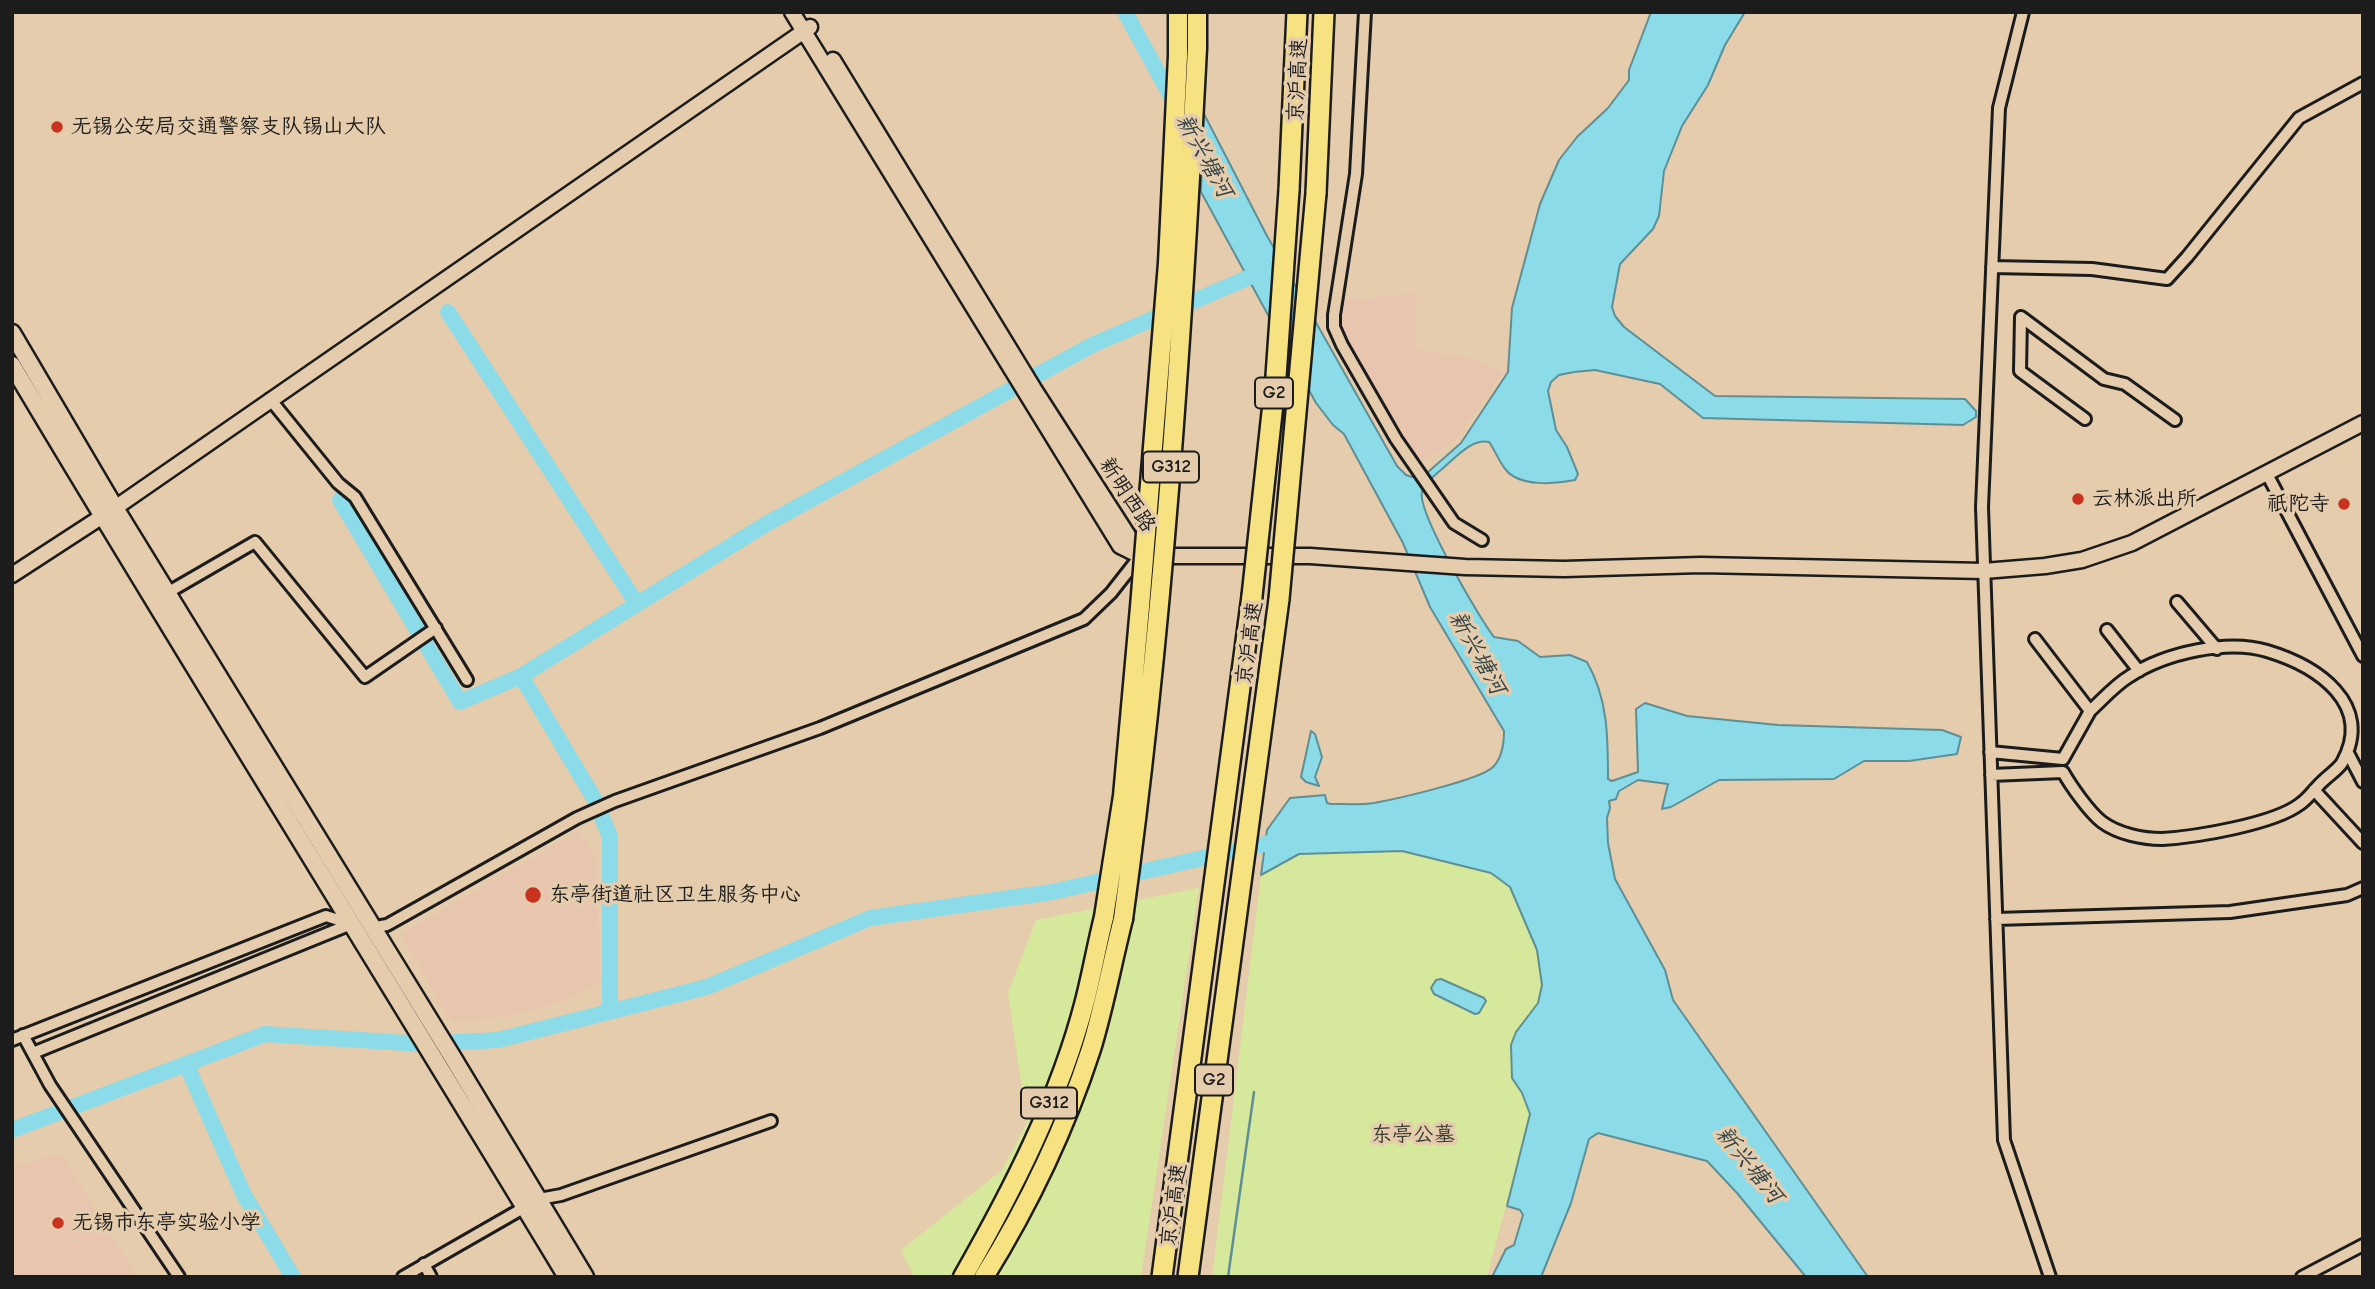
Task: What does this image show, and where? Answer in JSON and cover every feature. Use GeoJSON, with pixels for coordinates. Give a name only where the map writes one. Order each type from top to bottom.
{"type":"FeatureCollection","features":[{"type":"Feature","properties":{"kind":"highway","name":"G312"},"geometry":{"type":"LineString","coordinates":[[963,1277],[1004,1204],[1057,1083],[1084,1004],[1104,917],[1123,796],[1168,263],[1178,12]]}},
{"type":"Feature","properties":{"kind":"highway","name":"G312"},"geometry":{"type":"LineString","coordinates":[[984,1277],[1017,1224],[1057,1137],[1091,1049],[1123,919],[1143,773],[1170,481],[1186,262],[1197,48],[1196,12]]}},
{"type":"Feature","properties":{"kind":"highway","name":"京沪高速"},"geometry":{"type":"LineString","coordinates":[[1161,1277],[1252,596],[1276,376],[1289,190],[1297,12]]}},
{"type":"Feature","properties":{"kind":"highway","name":"京沪高速"},"geometry":{"type":"LineString","coordinates":[[1188,1277],[1279,599],[1316,193],[1324,12]]}},
{"type":"Feature","properties":{"kind":"main road"},"geometry":{"type":"LineString","coordinates":[[12,333],[108,512],[352,924],[420,1018]]}},
{"type":"Feature","properties":{"kind":"main road"},"geometry":{"type":"LineString","coordinates":[[12,365],[108,512],[167,593],[373,928],[420,1018],[531,1203],[567,1277]]}},
{"type":"Feature","properties":{"kind":"main road"},"geometry":{"type":"LineString","coordinates":[[531,1203],[585,1277]]}},
{"type":"Feature","properties":{"kind":"street","name":"新明西路"},"geometry":{"type":"LineString","coordinates":[[792,12],[808,29],[1140,555]]}},
{"type":"Feature","properties":{"kind":"street","name":"新明西路"},"geometry":{"type":"LineString","coordinates":[[803,12],[808,29]]}},
{"type":"Feature","properties":{"kind":"street"},"geometry":{"type":"LineString","coordinates":[[1365,12],[1356,174],[1334,327],[1395,439],[1420,475],[1454,523],[1482,540]]}},
{"type":"Feature","properties":{"kind":"street"},"geometry":{"type":"LineString","coordinates":[[2023,12],[1999,107],[1982,507],[2004,1140],[2050,1277]]}},
{"type":"Feature","properties":{"kind":"street"},"geometry":{"type":"LineString","coordinates":[[12,575],[108,512],[808,29]]}},
{"type":"Feature","properties":{"kind":"street"},"geometry":{"type":"LineString","coordinates":[[1992,267],[2092,269],[2167,279],[2188,257],[2299,118],[2363,83]]}},
{"type":"Feature","properties":{"kind":"street"},"geometry":{"type":"LineString","coordinates":[[2085,419],[2021,371],[2021,317],[2104,379],[2125,384],[2175,420]]}},
{"type":"Feature","properties":{"kind":"street"},"geometry":{"type":"LineString","coordinates":[[270,399],[323,466],[355,497],[467,680]]}},
{"type":"Feature","properties":{"kind":"street"},"geometry":{"type":"LineString","coordinates":[[178,1277],[50,1085],[33,1054],[18,1038],[326,915],[373,928],[387,925],[576,818],[615,801],[820,728],[1084,619],[1111,593],[1140,555],[1310,556],[1465,567],[1564,569],[1701,565],[1984,571],[2057,564],[2082,560],[2119,548],[2363,423]]}},
{"type":"Feature","properties":{"kind":"street"},"geometry":{"type":"LineString","coordinates":[[2267,474],[2363,656]]}},
{"type":"Feature","properties":{"kind":"street"},"geometry":{"type":"LineString","coordinates":[[167,593],[255,542],[365,677],[436,628]]}},
{"type":"Feature","properties":{"kind":"street"},"geometry":{"type":"LineString","coordinates":[[2178,602],[2217,649]]}},
{"type":"Feature","properties":{"kind":"street"},"geometry":{"type":"LineString","coordinates":[[2107,630],[2139,671]]}},
{"type":"Feature","properties":{"kind":"street"},"geometry":{"type":"LineString","coordinates":[[2035,639],[2090,711]]}},
{"type":"Feature","properties":{"kind":"street"},"geometry":{"type":"LineString","coordinates":[[1990,752],[2063,759],[2090,711],[2129,676],[2170,656],[2217,649],[2252,647],[2289,658],[2317,672],[2345,694],[2356,715],[2355,738],[2342,764],[2300,804],[2263,820],[2222,830],[2162,839],[2131,836],[2101,822],[2063,772],[1991,775]]}},
{"type":"Feature","properties":{"kind":"street"},"geometry":{"type":"LineString","coordinates":[[2348,753],[2363,782]]}},
{"type":"Feature","properties":{"kind":"street"},"geometry":{"type":"LineString","coordinates":[[2314,790],[2363,844]]}},
{"type":"Feature","properties":{"kind":"street"},"geometry":{"type":"LineString","coordinates":[[1996,919],[2230,912],[2347,895],[2363,888]]}},
{"type":"Feature","properties":{"kind":"street"},"geometry":{"type":"LineString","coordinates":[[33,1054],[352,924]]}},
{"type":"Feature","properties":{"kind":"street"},"geometry":{"type":"LineString","coordinates":[[403,1277],[531,1203],[561,1195],[771,1121]]}},
{"type":"Feature","properties":{"kind":"street"},"geometry":{"type":"LineString","coordinates":[[2302,1277],[2363,1245]]}},
{"type":"Feature","properties":{"kind":"street"},"geometry":{"type":"LineString","coordinates":[[424,1264],[431,1277]]}},
{"type":"Feature","properties":{"kind":"shaded area"},"geometry":{"type":"Polygon","coordinates":[[[1415,293],[1415,349],[1472,358],[1503,373],[1455,440],[1411,469],[1330,325],[1344,301],[1415,293]]]}},
{"type":"Feature","properties":{"kind":"shaded area","name":"东亭街道社区卫生服务中心"},"geometry":{"type":"Polygon","coordinates":[[[579,831],[596,856],[601,980],[570,998],[513,1015],[452,1022],[401,934],[579,831]]]}},
{"type":"Feature","properties":{"kind":"shaded area","name":"无锡市东亭实验小学"},"geometry":{"type":"Polygon","coordinates":[[[61,1154],[137,1277],[12,1277],[12,1170],[21,1164],[61,1154]]]}},
{"type":"Feature","properties":{"kind":"green space","name":"东亭公墓"},"geometry":{"type":"Polygon","coordinates":[[[1402,851],[1491,873],[1510,887],[1537,950],[1542,985],[1538,1003],[1516,1032],[1512,1077],[1530,1114],[1487,1277],[1212,1277],[1261,875],[1299,854],[1402,851]]]}},
{"type":"Feature","properties":{"kind":"green space"},"geometry":{"type":"Polygon","coordinates":[[[1199,888],[1141,1277],[914,1277],[901,1250],[1002,1170],[1027,1123],[1008,993],[1036,920],[1199,888]]]}},
{"type":"Feature","properties":{"kind":"water"},"geometry":{"type":"Polygon","coordinates":[[[1651,12],[1745,12],[1725,45],[1708,85],[1682,126],[1664,171],[1659,216],[1653,229],[1620,264],[1612,307],[1615,316],[1624,327],[1715,396],[1965,399],[1976,411],[1976,417],[1963,425],[1703,418],[1660,384],[1595,370],[1574,372],[1559,375],[1551,382],[1548,391],[1556,430],[1567,447],[1578,474],[1575,480],[1549,483],[1520,479],[1506,470],[1489,442],[1479,442],[1464,450],[1431,479],[1422,492],[1423,503],[1450,564],[1494,637],[1518,641],[1540,657],[1570,655],[1587,662],[1603,704],[1608,779],[1612,781],[1638,772],[1636,709],[1645,703],[1687,716],[1778,725],[1942,730],[1961,737],[1957,754],[1909,761],[1864,761],[1834,779],[1719,780],[1671,807],[1662,809],[1668,784],[1638,780],[1619,791],[1616,799],[1609,801],[1608,843],[1615,879],[1665,970],[1673,1000],[1868,1277],[1806,1277],[1707,1161],[1598,1133],[1589,1139],[1571,1203],[1541,1277],[1492,1277],[1506,1249],[1514,1245],[1523,1215],[1520,1210],[1507,1206],[1530,1114],[1522,1093],[1512,1078],[1511,1045],[1516,1032],[1538,1003],[1542,985],[1537,950],[1510,887],[1491,873],[1402,851],[1299,854],[1261,875],[1267,830],[1290,798],[1325,795],[1327,803],[1331,804],[1369,804],[1472,778],[1493,767],[1499,759],[1504,731],[1430,607],[1403,543],[1344,434],[1333,425],[1316,403],[1201,192],[1203,112],[1266,234],[1397,466],[1412,477],[1427,473],[1461,443],[1508,372],[1512,308],[1540,204],[1559,160],[1577,137],[1608,108],[1629,80],[1629,70],[1651,12]]]}},
{"type":"Feature","properties":{"kind":"water"},"geometry":{"type":"Polygon","coordinates":[[[1311,731],[1315,734],[1322,757],[1315,777],[1319,786],[1306,782],[1301,777],[1311,731]]]}},
{"type":"Feature","properties":{"kind":"water"},"geometry":{"type":"Polygon","coordinates":[[[1441,979],[1484,998],[1486,1001],[1479,1013],[1475,1014],[1434,994],[1431,988],[1436,980],[1441,979]]]}},
{"type":"Feature","properties":{"kind":"waterway","name":"新兴塘河"},"geometry":{"type":"LineString","coordinates":[[1125,12],[1211,170]]}},
{"type":"Feature","properties":{"kind":"waterway"},"geometry":{"type":"LineString","coordinates":[[610,1011],[610,837],[595,800],[521,676],[766,524],[1092,345],[1266,270]]}},
{"type":"Feature","properties":{"kind":"waterway"},"geometry":{"type":"LineString","coordinates":[[448,312],[637,604]]}},
{"type":"Feature","properties":{"kind":"waterway"},"geometry":{"type":"LineString","coordinates":[[340,500],[460,702],[521,676]]}},
{"type":"Feature","properties":{"kind":"waterway"},"geometry":{"type":"LineString","coordinates":[[12,1130],[265,1034],[423,1044],[498,1040],[707,987],[870,918],[1052,892],[1287,839]]}},
{"type":"Feature","properties":{"kind":"waterway"},"geometry":{"type":"LineString","coordinates":[[186,1064],[244,1195],[293,1277]]}},
{"type":"Feature","properties":{"kind":"waterway"},"geometry":{"type":"LineString","coordinates":[[1228,1277],[1254,1092]]}},
{"type":"Feature","properties":{"kind":"place","name":"无锡公安局交通警察支队锡山大队"},"geometry":{"type":"Point","coordinates":[57,127]}},
{"type":"Feature","properties":{"kind":"place","name":"云林派出所"},"geometry":{"type":"Point","coordinates":[2078,499]}},
{"type":"Feature","properties":{"kind":"place","name":"祇陀寺"},"geometry":{"type":"Point","coordinates":[2344,504]}},
{"type":"Feature","properties":{"kind":"place","name":"东亭街道社区卫生服务中心"},"geometry":{"type":"Point","coordinates":[533,895]}},
{"type":"Feature","properties":{"kind":"place","name":"无锡市东亭实验小学"},"geometry":{"type":"Point","coordinates":[58,1223]}}]}
